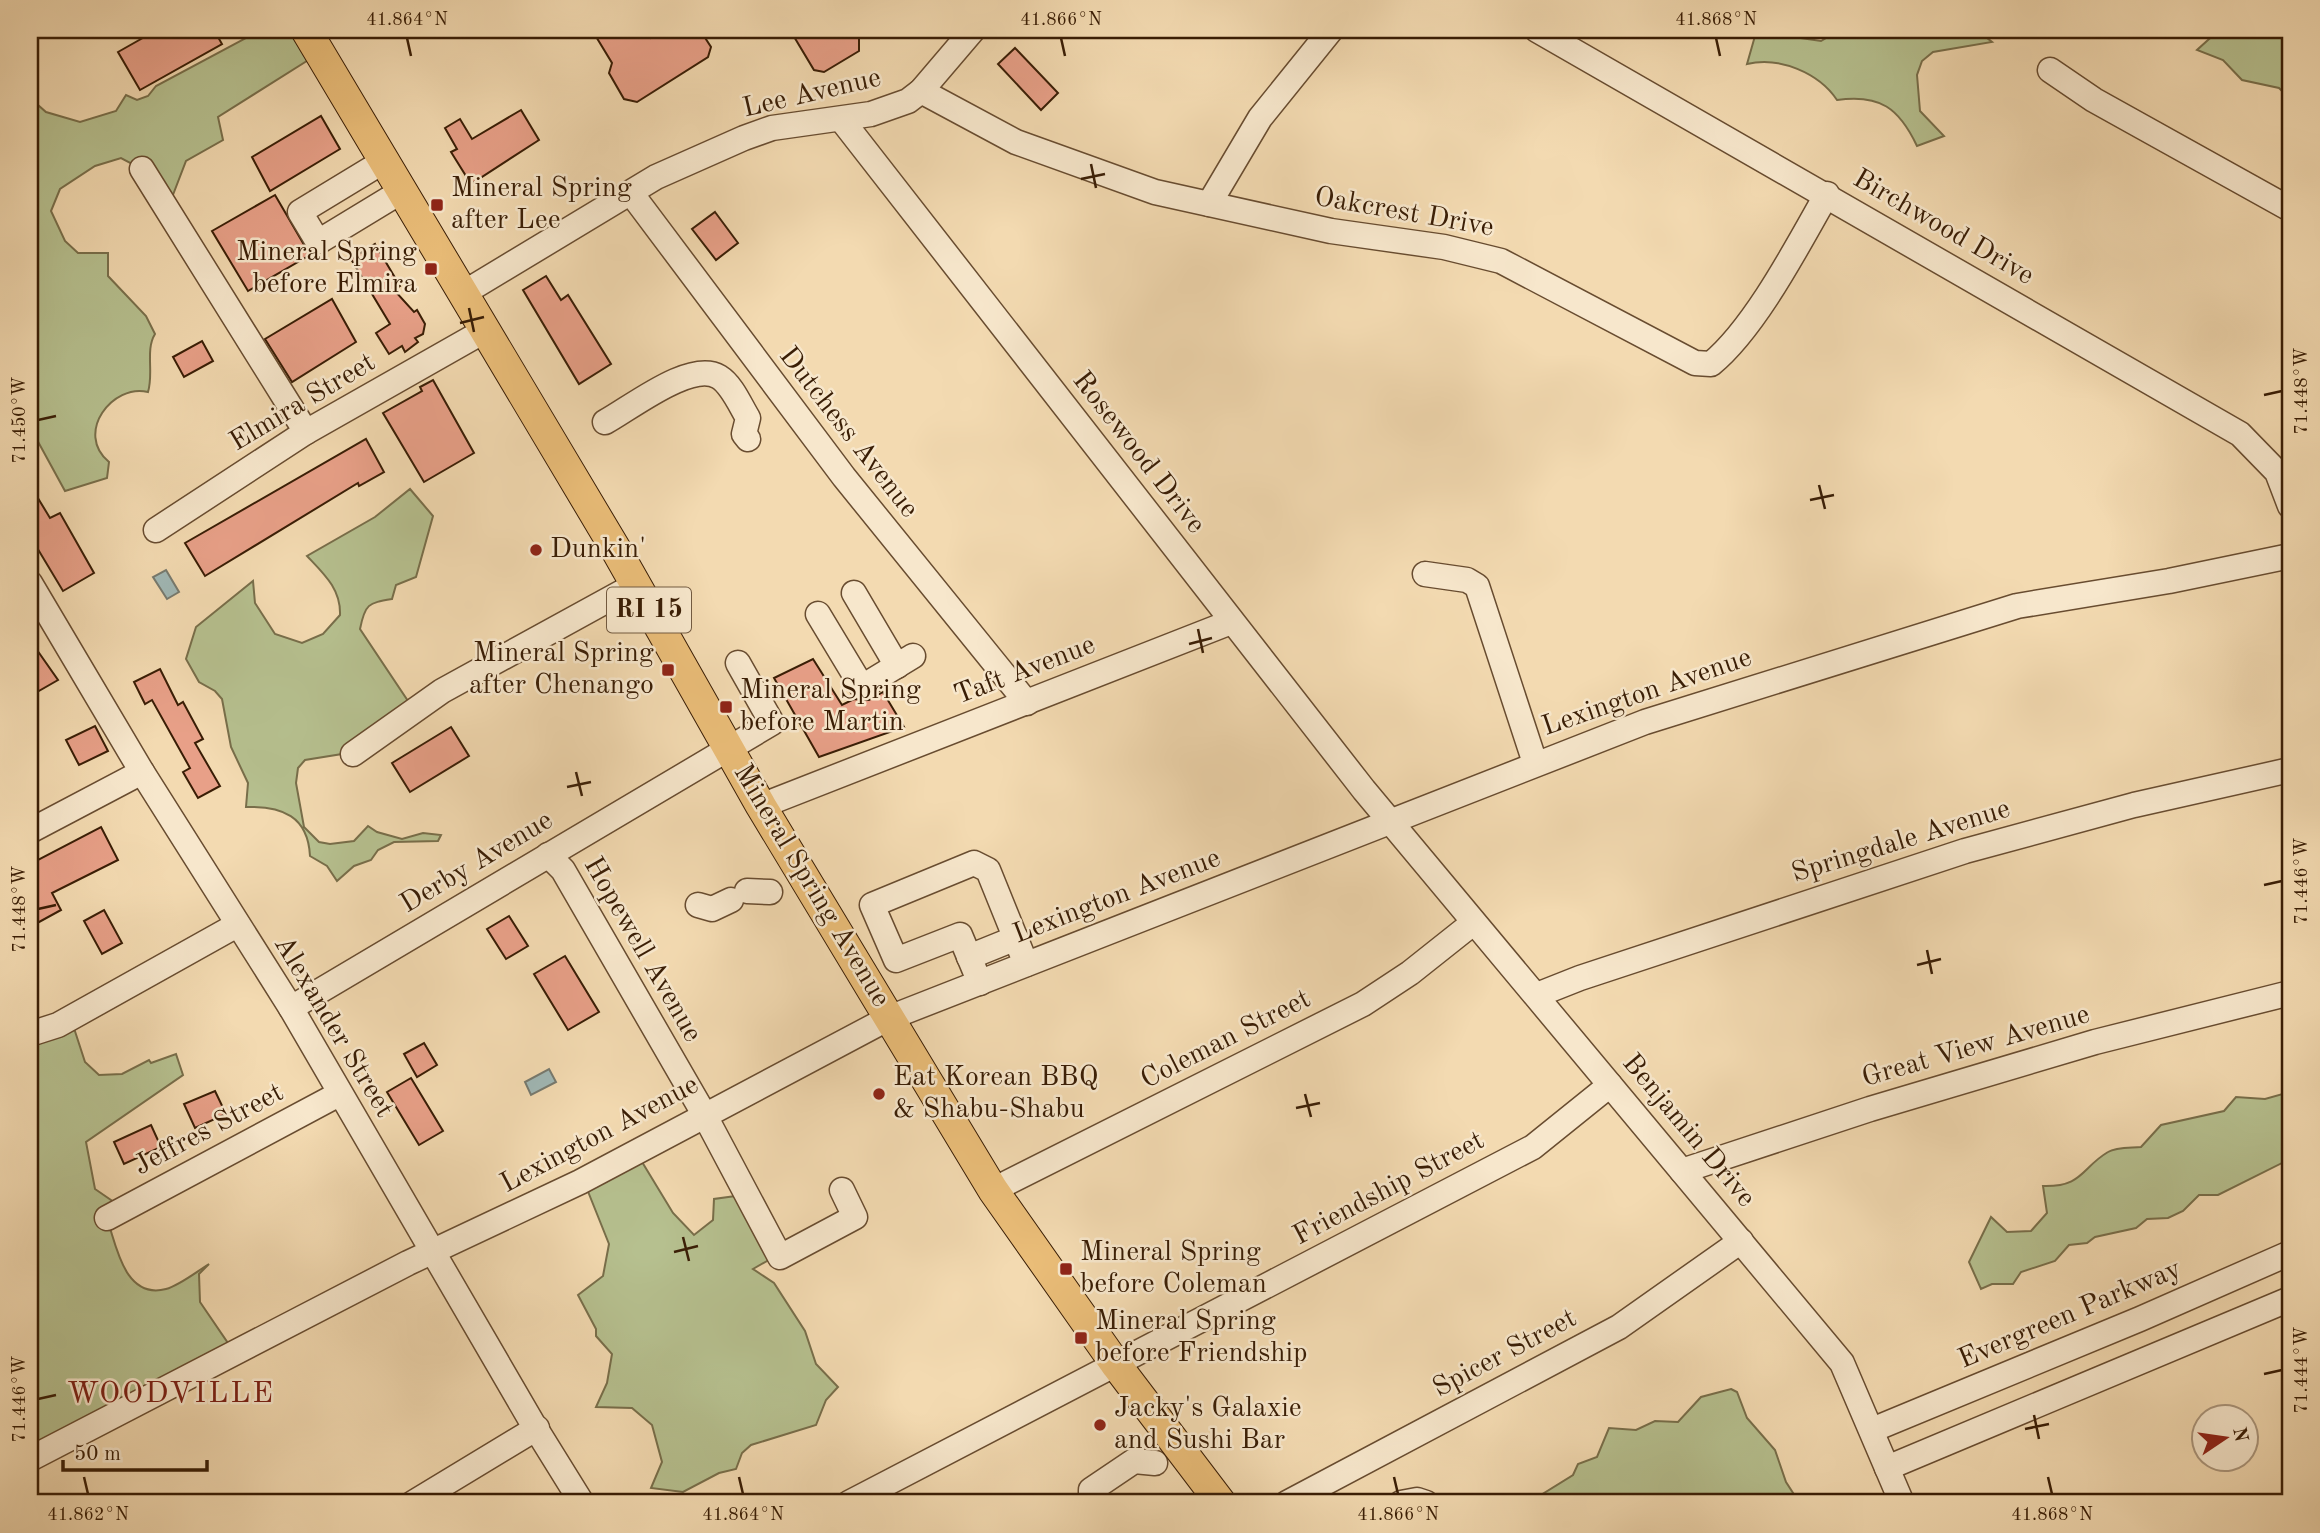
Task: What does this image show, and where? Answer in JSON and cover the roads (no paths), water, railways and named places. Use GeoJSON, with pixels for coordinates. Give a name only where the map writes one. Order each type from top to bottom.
{"type":"FeatureCollection","features":[{"type":"Feature","properties":{"kind":"main road","name":"Mineral Spring Avenue"},"geometry":{"type":"LineString","coordinates":[[306,30],[635,584],[761,806],[993,1190],[1117,1366],[1221,1503]]}},
{"type":"Feature","properties":{"kind":"street","name":"Lee Avenue"},"geometry":{"type":"LineString","coordinates":[[462,294],[656,177],[762,131],[841,119],[898,105],[921,91],[973,30]]}},
{"type":"Feature","properties":{"kind":"street"},"geometry":{"type":"LineString","coordinates":[[1209,204],[1260,118],[1331,30]]}},
{"type":"Feature","properties":{"kind":"street","name":"Birchwood Drive"},"geometry":{"type":"LineString","coordinates":[[1537,30],[2241,434],[2277,472],[2290,506]]}},
{"type":"Feature","properties":{"kind":"street"},"geometry":{"type":"LineString","coordinates":[[2050,70],[2094,100],[2290,209]]}},
{"type":"Feature","properties":{"kind":"street","name":"Oakcrest Drive"},"geometry":{"type":"LineString","coordinates":[[921,91],[1016,142],[1154,192],[1331,230],[1444,247],[1501,261],[1695,363],[1711,364],[1726,352],[1780,275],[1827,194]]}},
{"type":"Feature","properties":{"kind":"street","name":"Rosewood Drive"},"geometry":{"type":"LineString","coordinates":[[841,119],[1231,622],[1390,822]]}},
{"type":"Feature","properties":{"kind":"street"},"geometry":{"type":"LineString","coordinates":[[384,161],[300,212],[318,242],[402,191]]}},
{"type":"Feature","properties":{"kind":"street"},"geometry":{"type":"LineString","coordinates":[[142,169],[306,432]]}},
{"type":"Feature","properties":{"kind":"street","name":"Dutchess Avenue"},"geometry":{"type":"LineString","coordinates":[[631,193],[844,477],[1027,703]]}},
{"type":"Feature","properties":{"kind":"street","name":"Elmira Street"},"geometry":{"type":"LineString","coordinates":[[156,530],[306,432],[484,331]]}},
{"type":"Feature","properties":{"kind":"street"},"geometry":{"type":"LineString","coordinates":[[605,422],[690,373],[709,373],[726,384],[748,418],[744,434],[748,439]]}},
{"type":"Feature","properties":{"kind":"street","name":"Lexington Avenue"},"geometry":{"type":"LineString","coordinates":[[30,1459],[264,1335],[433,1250],[535,1205],[889,1018],[1535,763],[1646,722],[2017,606],[2169,581],[2290,556]]}},
{"type":"Feature","properties":{"kind":"street"},"geometry":{"type":"LineString","coordinates":[[1425,574],[1467,580],[1478,586],[1535,763]]}},
{"type":"Feature","properties":{"kind":"street","name":"Alexander Street"},"geometry":{"type":"LineString","coordinates":[[30,583],[142,772],[291,1008],[339,1094],[582,1503]]}},
{"type":"Feature","properties":{"kind":"street"},"geometry":{"type":"LineString","coordinates":[[353,754],[442,691],[635,584]]}},
{"type":"Feature","properties":{"kind":"street"},"geometry":{"type":"LineString","coordinates":[[818,614],[862,687],[905,661],[854,593]]}},
{"type":"Feature","properties":{"kind":"street","name":"Taft Avenue"},"geometry":{"type":"LineString","coordinates":[[761,806],[1231,622]]}},
{"type":"Feature","properties":{"kind":"street","name":"Derby Avenue"},"geometry":{"type":"LineString","coordinates":[[291,1008],[729,746],[772,723],[738,663]]}},
{"type":"Feature","properties":{"kind":"street","name":"Springdale Avenue"},"geometry":{"type":"LineString","coordinates":[[1537,995],[1580,978],[1965,850],[2134,805],[2290,770]]}},
{"type":"Feature","properties":{"kind":"street"},"geometry":{"type":"LineString","coordinates":[[30,831],[142,772]]}},
{"type":"Feature","properties":{"kind":"street","name":"Benjamin Drive"},"geometry":{"type":"LineString","coordinates":[[1390,822],[1842,1363],[1902,1503]]}},
{"type":"Feature","properties":{"kind":"street","name":"Hopewell Avenue"},"geometry":{"type":"LineString","coordinates":[[548,855],[563,870],[704,1114],[780,1257],[855,1217],[842,1190]]}},
{"type":"Feature","properties":{"kind":"street"},"geometry":{"type":"LineString","coordinates":[[980,983],[960,935],[896,960],[872,905],[974,863],[988,870],[1026,964]]}},
{"type":"Feature","properties":{"kind":"street"},"geometry":{"type":"LineString","coordinates":[[698,905],[712,909],[749,894]]}},
{"type":"Feature","properties":{"kind":"street","name":"Coleman Street"},"geometry":{"type":"LineString","coordinates":[[993,1190],[1363,1004],[1410,973],[1473,923]]}},
{"type":"Feature","properties":{"kind":"street"},"geometry":{"type":"LineString","coordinates":[[30,1034],[58,1025],[237,925]]}},
{"type":"Feature","properties":{"kind":"street"},"geometry":{"type":"LineString","coordinates":[[969,957],[1016,937]]}},
{"type":"Feature","properties":{"kind":"street","name":"Great View Avenue"},"geometry":{"type":"LineString","coordinates":[[1682,1171],[1843,1117],[2095,1042],[2290,993]]}},
{"type":"Feature","properties":{"kind":"street","name":"Friendship Street"},"geometry":{"type":"LineString","coordinates":[[849,1503],[1117,1366],[1533,1147],[1610,1085]]}},
{"type":"Feature","properties":{"kind":"street","name":"Jeffres Street"},"geometry":{"type":"LineString","coordinates":[[107,1218],[339,1094]]}},
{"type":"Feature","properties":{"kind":"street","name":"Spicer Street"},"geometry":{"type":"LineString","coordinates":[[1287,1503],[1619,1327],[1741,1241]]}},
{"type":"Feature","properties":{"kind":"street","name":"Evergreen Parkway"},"geometry":{"type":"LineString","coordinates":[[1872,1430],[2140,1320],[2290,1253]]}},
{"type":"Feature","properties":{"kind":"street"},"geometry":{"type":"LineString","coordinates":[[1887,1468],[2290,1299]]}},
{"type":"Feature","properties":{"kind":"street"},"geometry":{"type":"LineString","coordinates":[[413,1503],[537,1428]]}},
{"type":"Feature","properties":{"kind":"street"},"geometry":{"type":"LineString","coordinates":[[1091,1503],[1091,1490],[1134,1461],[1155,1463]]}},
{"type":"Feature","properties":{"kind":"street"},"geometry":{"type":"LineString","coordinates":[[1401,1503],[1416,1500],[1426,1503]]}},
{"type":"Feature","properties":{"kind":"water"},"geometry":{"type":"Polygon","coordinates":[[[166,570],[179,592],[167,599],[153,577],[166,570]]]}},
{"type":"Feature","properties":{"kind":"water"},"geometry":{"type":"Polygon","coordinates":[[[549,1069],[556,1082],[531,1095],[525,1082],[549,1069]]]}},
{"type":"Feature","properties":{"kind":"place","name":"Mineral Spring after Lee"},"geometry":{"type":"Point","coordinates":[437,205]}},
{"type":"Feature","properties":{"kind":"place","name":"Mineral Spring before Elmira"},"geometry":{"type":"Point","coordinates":[431,269]}},
{"type":"Feature","properties":{"kind":"place","name":"Dunkin'"},"geometry":{"type":"Point","coordinates":[536,550]}},
{"type":"Feature","properties":{"kind":"place","name":"Mineral Spring after Chenango"},"geometry":{"type":"Point","coordinates":[668,670]}},
{"type":"Feature","properties":{"kind":"place","name":"Mineral Spring before Martin"},"geometry":{"type":"Point","coordinates":[726,707]}},
{"type":"Feature","properties":{"kind":"place","name":"Eat Korean BBQ & Shabu-Shabu"},"geometry":{"type":"Point","coordinates":[879,1094]}},
{"type":"Feature","properties":{"kind":"place","name":"Mineral Spring before Coleman"},"geometry":{"type":"Point","coordinates":[1066,1269]}},
{"type":"Feature","properties":{"kind":"place","name":"Mineral Spring before Friendship"},"geometry":{"type":"Point","coordinates":[1081,1338]}},
{"type":"Feature","properties":{"kind":"place","name":"Jacky's Galaxie and Sushi Bar"},"geometry":{"type":"Point","coordinates":[1100,1425]}},
{"type":"Feature","properties":{"kind":"district","name":"WOODVILLE"},"geometry":{"type":"Point","coordinates":[171,1394]}}]}
